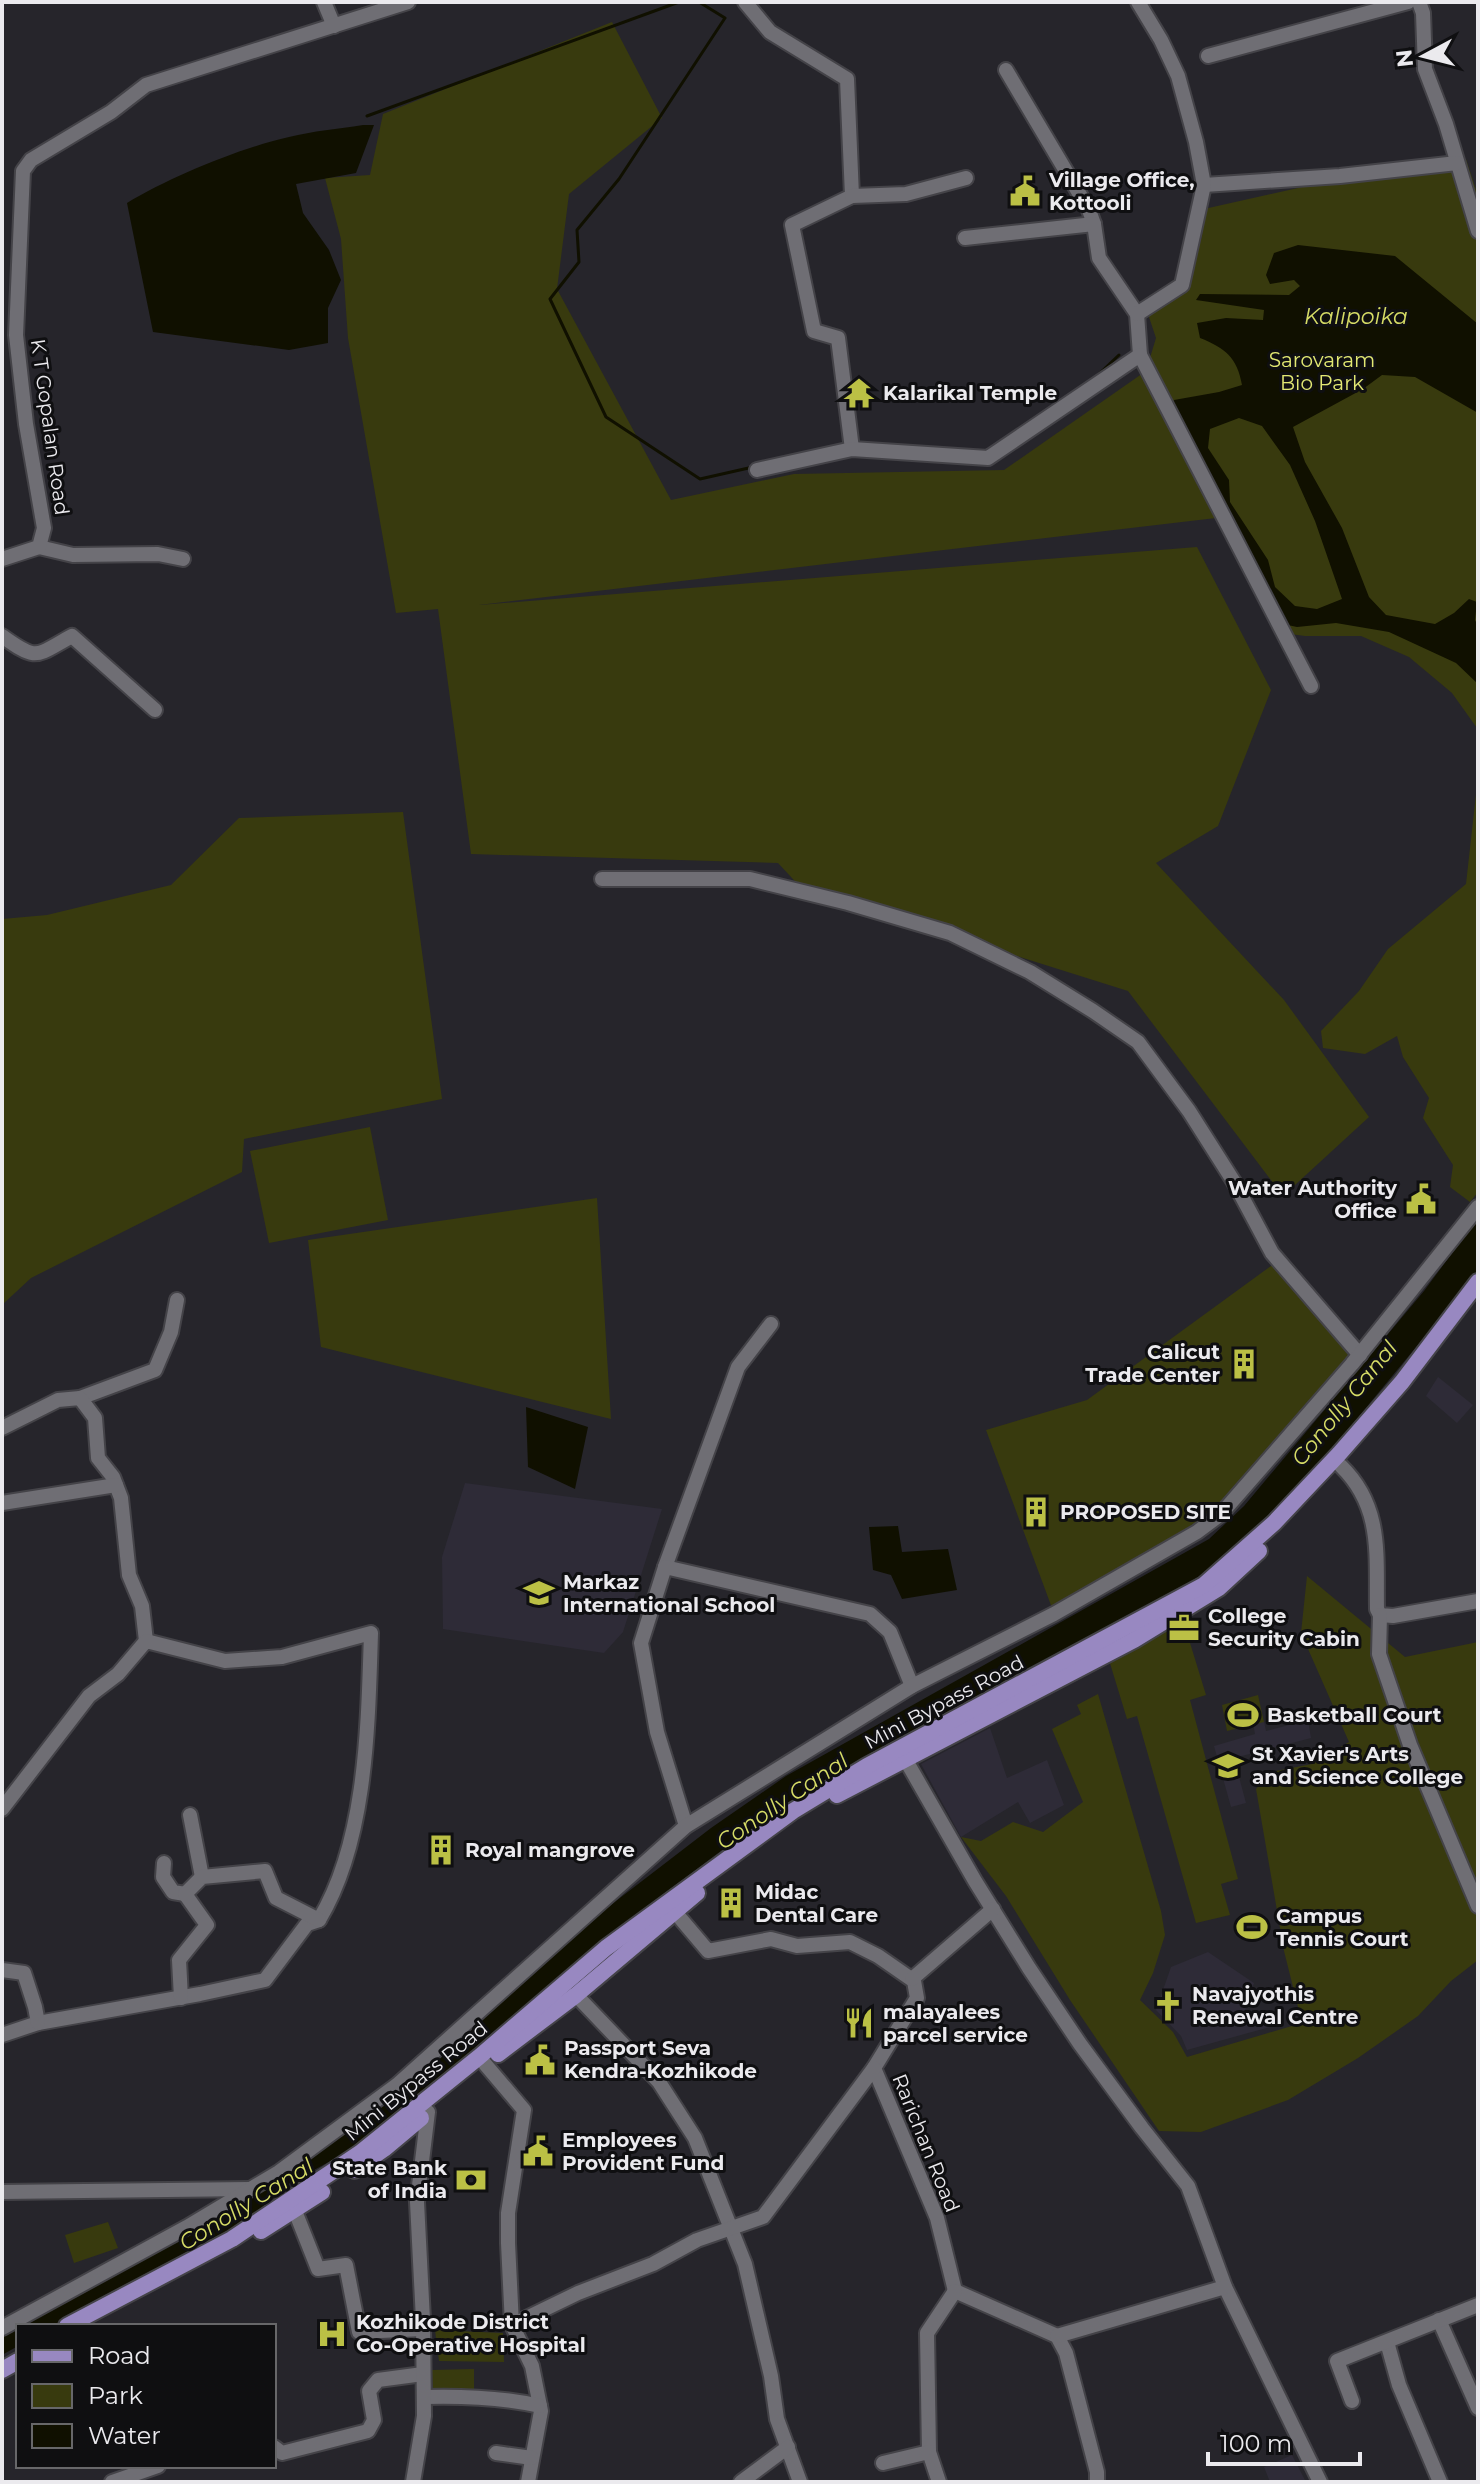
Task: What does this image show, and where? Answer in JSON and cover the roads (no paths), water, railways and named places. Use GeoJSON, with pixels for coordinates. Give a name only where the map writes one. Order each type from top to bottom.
{"type":"FeatureCollection","features":[{"type":"Feature","properties":{"kind":"main road","name":"Mini Bypass Road"},"geometry":{"type":"LineString","coordinates":[[88,2324],[278,2222],[384,2149],[485,2064],[576,1995],[764,1842],[902,1754],[1204,1585],[1274,1523],[1339,1454],[1402,1382],[1478,1282]]}},
{"type":"Feature","properties":{"kind":"main road","name":"Mini Bypass Road"},"geometry":{"type":"LineString","coordinates":[[71,2324],[232,2239],[360,2153],[479,2057],[606,1948],[793,1811],[1134,1640],[1219,1588],[1289,1522],[1341,1466],[1478,1294]]}},
{"type":"Feature","properties":{"kind":"street"},"geometry":{"type":"LineString","coordinates":[[324,2],[334,26]]}},
{"type":"Feature","properties":{"kind":"street","name":"K T Gopalan Road"},"geometry":{"type":"LineString","coordinates":[[39,547],[44,528],[26,424],[16,335],[23,171],[31,160],[111,112],[146,85],[408,2]]}},
{"type":"Feature","properties":{"kind":"street"},"geometry":{"type":"LineString","coordinates":[[745,2],[770,32],[847,79],[852,196]]}},
{"type":"Feature","properties":{"kind":"street"},"geometry":{"type":"LineString","coordinates":[[1137,314],[1182,285],[1204,185],[1178,76],[1138,2]]}},
{"type":"Feature","properties":{"kind":"street"},"geometry":{"type":"LineString","coordinates":[[1208,56],[1408,2]]}},
{"type":"Feature","properties":{"kind":"street"},"geometry":{"type":"LineString","coordinates":[[1419,2],[1423,13],[1425,69],[1446,124],[1478,231]]}},
{"type":"Feature","properties":{"kind":"street"},"geometry":{"type":"LineString","coordinates":[[1006,70],[1089,210],[1099,258],[1137,314],[1140,355],[1311,686]]}},
{"type":"Feature","properties":{"kind":"street"},"geometry":{"type":"LineString","coordinates":[[1204,185],[1340,176],[1457,163]]}},
{"type":"Feature","properties":{"kind":"street"},"geometry":{"type":"LineString","coordinates":[[852,449],[838,338],[814,331],[792,225],[852,196],[906,194],[966,178]]}},
{"type":"Feature","properties":{"kind":"street"},"geometry":{"type":"LineString","coordinates":[[965,238],[1094,224]]}},
{"type":"Feature","properties":{"kind":"street"},"geometry":{"type":"LineString","coordinates":[[757,470],[852,449],[988,458],[1140,355]]}},
{"type":"Feature","properties":{"kind":"street"},"geometry":{"type":"LineString","coordinates":[[2,559],[39,547],[73,555],[158,554],[183,559]]}},
{"type":"Feature","properties":{"kind":"street"},"geometry":{"type":"LineString","coordinates":[[2,636],[30,654],[39,654],[72,636],[155,710]]}},
{"type":"Feature","properties":{"kind":"street"},"geometry":{"type":"LineString","coordinates":[[602,879],[750,879],[848,903],[950,933],[1030,972],[1080,1003],[1138,1042],[1189,1111],[1234,1182],[1272,1253],[1360,1355]]}},
{"type":"Feature","properties":{"kind":"street"},"geometry":{"type":"LineString","coordinates":[[2,2328],[174,2235],[279,2172],[397,2085],[686,1826],[912,1686],[1054,1614],[1197,1532],[1221,1514],[1360,1355],[1478,1207]]}},
{"type":"Feature","properties":{"kind":"street"},"geometry":{"type":"LineString","coordinates":[[2,1428],[58,1400],[80,1398],[155,1370],[171,1332],[177,1300]]}},
{"type":"Feature","properties":{"kind":"street"},"geometry":{"type":"LineString","coordinates":[[686,1826],[657,1732],[641,1643],[665,1567],[738,1367],[771,1324]]}},
{"type":"Feature","properties":{"kind":"street"},"geometry":{"type":"LineString","coordinates":[[2,1809],[89,1696],[118,1674],[146,1641],[142,1606],[129,1575],[121,1498],[113,1477],[98,1458],[95,1418],[80,1398]]}},
{"type":"Feature","properties":{"kind":"street"},"geometry":{"type":"LineString","coordinates":[[1341,1466],[1357,1481],[1370,1505],[1374,1527],[1377,1609],[1380,1615],[1379,1654],[1406,1732],[1478,1906]]}},
{"type":"Feature","properties":{"kind":"street"},"geometry":{"type":"LineString","coordinates":[[2,1503],[116,1485]]}},
{"type":"Feature","properties":{"kind":"street"},"geometry":{"type":"LineString","coordinates":[[665,1567],[870,1614],[890,1632],[912,1686]]}},
{"type":"Feature","properties":{"kind":"street"},"geometry":{"type":"LineString","coordinates":[[1380,1615],[1393,1616],[1478,1601]]}},
{"type":"Feature","properties":{"kind":"street"},"geometry":{"type":"LineString","coordinates":[[2,2035],[38,2023],[265,1980],[307,1924],[319,1920],[331,1900],[350,1848],[368,1709],[371,1633],[282,1657],[225,1661],[146,1641]]}},
{"type":"Feature","properties":{"kind":"street"},"geometry":{"type":"LineString","coordinates":[[902,1754],[993,1909],[1080,2044],[1188,2186],[1225,2287],[1320,2482]]}},
{"type":"Feature","properties":{"kind":"street"},"geometry":{"type":"LineString","coordinates":[[190,1815],[202,1877]]}},
{"type":"Feature","properties":{"kind":"street"},"geometry":{"type":"LineString","coordinates":[[164,1863],[163,1877],[173,1892],[185,1894],[207,1925],[179,1960],[181,1998]]}},
{"type":"Feature","properties":{"kind":"street"},"geometry":{"type":"LineString","coordinates":[[185,1894],[202,1877],[265,1871],[276,1898],[319,1920]]}},
{"type":"Feature","properties":{"kind":"street"},"geometry":{"type":"LineString","coordinates":[[675,1912],[708,1951],[771,1939],[797,1946],[850,1942],[912,1979],[993,1909]]}},
{"type":"Feature","properties":{"kind":"street"},"geometry":{"type":"LineString","coordinates":[[2,1970],[24,1973],[38,2023]]}},
{"type":"Feature","properties":{"kind":"street","name":"Rarichan Road"},"geometry":{"type":"LineString","coordinates":[[912,1979],[917,1998],[874,2068],[937,2218],[955,2291]]}},
{"type":"Feature","properties":{"kind":"street"},"geometry":{"type":"LineString","coordinates":[[576,1995],[659,2082],[695,2138],[745,2264],[771,2376],[777,2419],[800,2482]]}},
{"type":"Feature","properties":{"kind":"street"},"geometry":{"type":"LineString","coordinates":[[485,2064],[524,2110],[508,2213],[512,2325],[532,2366],[541,2411],[528,2482]]}},
{"type":"Feature","properties":{"kind":"street"},"geometry":{"type":"LineString","coordinates":[[512,2325],[578,2293],[653,2264],[697,2240],[763,2217],[874,2068]]}},
{"type":"Feature","properties":{"kind":"street"},"geometry":{"type":"LineString","coordinates":[[413,2482],[424,2416],[417,2202],[428,2112]]}},
{"type":"Feature","properties":{"kind":"street"},"geometry":{"type":"LineString","coordinates":[[2,2192],[252,2189]]}},
{"type":"Feature","properties":{"kind":"street"},"geometry":{"type":"LineString","coordinates":[[295,2211],[318,2269],[346,2265],[359,2332],[423,2329]]}},
{"type":"Feature","properties":{"kind":"street"},"geometry":{"type":"LineString","coordinates":[[1057,2336],[1225,2287]]}},
{"type":"Feature","properties":{"kind":"street"},"geometry":{"type":"LineString","coordinates":[[939,2482],[929,2452],[927,2333],[955,2291],[1057,2336],[1066,2353],[1097,2482]]}},
{"type":"Feature","properties":{"kind":"street"},"geometry":{"type":"LineString","coordinates":[[1352,2401],[1337,2361],[1478,2305]]}},
{"type":"Feature","properties":{"kind":"street"},"geometry":{"type":"LineString","coordinates":[[1439,2320],[1478,2408]]}},
{"type":"Feature","properties":{"kind":"street"},"geometry":{"type":"LineString","coordinates":[[1387,2342],[1399,2385],[1440,2482]]}},
{"type":"Feature","properties":{"kind":"street"},"geometry":{"type":"LineString","coordinates":[[276,2448],[282,2453],[368,2431],[374,2420],[369,2391],[378,2380],[423,2374]]}},
{"type":"Feature","properties":{"kind":"street"},"geometry":{"type":"LineString","coordinates":[[424,2397],[463,2396],[540,2406]]}},
{"type":"Feature","properties":{"kind":"street"},"geometry":{"type":"LineString","coordinates":[[741,2482],[788,2447]]}},
{"type":"Feature","properties":{"kind":"street"},"geometry":{"type":"LineString","coordinates":[[883,2463],[929,2452]]}},
{"type":"Feature","properties":{"kind":"street"},"geometry":{"type":"LineString","coordinates":[[496,2453],[532,2458]]}},
{"type":"Feature","properties":{"kind":"street"},"geometry":{"type":"LineString","coordinates":[[112,2482],[152,2468]]}},
{"type":"Feature","properties":{"kind":"water"},"geometry":{"type":"Polygon","coordinates":[[[374,125],[356,173],[296,184],[303,213],[329,250],[341,280],[328,308],[328,343],[289,350],[153,332],[127,203],[184,174],[249,148],[298,135],[374,125]]]}},
{"type":"Feature","properties":{"kind":"water","name":"Kalipoika"},"geometry":{"type":"Polygon","coordinates":[[[1298,245],[1395,256],[1478,324],[1478,413],[1415,377],[1382,375],[1363,389],[1293,427],[1305,462],[1342,528],[1369,597],[1386,615],[1435,624],[1469,599],[1477,602],[1478,684],[1456,663],[1389,632],[1336,623],[1297,627],[1283,624],[1170,407],[1174,400],[1242,385],[1233,360],[1223,350],[1200,338],[1197,323],[1226,318],[1263,320],[1264,310],[1196,300],[1200,294],[1289,295],[1300,286],[1294,280],[1270,284],[1266,275],[1274,253],[1298,245]],[[1239,418],[1210,429],[1208,448],[1229,480],[1230,502],[1268,560],[1275,587],[1295,606],[1317,609],[1342,599],[1315,521],[1290,465],[1262,426],[1239,418]]]}},
{"type":"Feature","properties":{"kind":"water","name":"Conolly Canal"},"geometry":{"type":"Polygon","coordinates":[[[1478,1218],[1478,1272],[1332,1449],[1270,1518],[1201,1575],[1165,1598],[808,1793],[745,1833],[610,1934],[367,2141],[283,2187],[253,2218],[59,2324],[19,2324],[110,2275],[412,2081],[603,1911],[711,1828],[786,1776],[1209,1539],[1244,1506],[1424,1291],[1478,1218]]]}},
{"type":"Feature","properties":{"kind":"water"},"geometry":{"type":"Polygon","coordinates":[[[526,1407],[588,1427],[575,1489],[528,1467],[526,1407]]]}},
{"type":"Feature","properties":{"kind":"water"},"geometry":{"type":"Polygon","coordinates":[[[898,1526],[902,1552],[948,1549],[957,1590],[902,1599],[891,1575],[873,1570],[869,1527],[898,1526]]]}},
{"type":"Feature","properties":{"kind":"water"},"geometry":{"type":"Polygon","coordinates":[[[16,2325],[16,2347],[2,2355],[2,2333],[16,2325]]]}},
{"type":"Feature","properties":{"kind":"waterway"},"geometry":{"type":"LineString","coordinates":[[367,116],[679,2]]}},
{"type":"Feature","properties":{"kind":"waterway"},"geometry":{"type":"LineString","coordinates":[[699,2],[725,18],[619,179],[577,230],[579,262],[550,299],[606,417],[700,479],[753,467]]}},
{"type":"Feature","properties":{"kind":"waterway"},"geometry":{"type":"LineString","coordinates":[[1099,374],[1119,355]]}},
{"type":"Feature","properties":{"kind":"place","name":"Village Office, Kottooli"},"geometry":{"type":"Point","coordinates":[1025,191]}},
{"type":"Feature","properties":{"kind":"place","name":"Kalarikal Temple"},"geometry":{"type":"Point","coordinates":[859,393]}},
{"type":"Feature","properties":{"kind":"place","name":"Water Authority Office"},"geometry":{"type":"Point","coordinates":[1421,1199]}},
{"type":"Feature","properties":{"kind":"place","name":"Calicut Trade Center"},"geometry":{"type":"Point","coordinates":[1244,1364]}},
{"type":"Feature","properties":{"kind":"place","name":"PROPOSED SITE"},"geometry":{"type":"Point","coordinates":[1036,1512]}},
{"type":"Feature","properties":{"kind":"place","name":"Markaz International School"},"geometry":{"type":"Point","coordinates":[539,1593]}},
{"type":"Feature","properties":{"kind":"place","name":"College Security Cabin"},"geometry":{"type":"Point","coordinates":[1184,1628]}},
{"type":"Feature","properties":{"kind":"place","name":"Basketball Court"},"geometry":{"type":"Point","coordinates":[1243,1715]}},
{"type":"Feature","properties":{"kind":"place","name":"St Xavier's Arts and Science College"},"geometry":{"type":"Point","coordinates":[1228,1766]}},
{"type":"Feature","properties":{"kind":"place","name":"Royal mangrove"},"geometry":{"type":"Point","coordinates":[441,1850]}},
{"type":"Feature","properties":{"kind":"place","name":"Midac Dental Care"},"geometry":{"type":"Point","coordinates":[731,1903]}},
{"type":"Feature","properties":{"kind":"place","name":"Campus Tennis Court"},"geometry":{"type":"Point","coordinates":[1252,1927]}},
{"type":"Feature","properties":{"kind":"place","name":"Navajyothis Renewal Centre"},"geometry":{"type":"Point","coordinates":[1168,2006]}},
{"type":"Feature","properties":{"kind":"place","name":"malayalees parcel service"},"geometry":{"type":"Point","coordinates":[859,2023]}},
{"type":"Feature","properties":{"kind":"place","name":"Passport Seva Kendra-Kozhikode"},"geometry":{"type":"Point","coordinates":[540,2060]}},
{"type":"Feature","properties":{"kind":"place","name":"Employees Provident Fund"},"geometry":{"type":"Point","coordinates":[538,2151]}},
{"type":"Feature","properties":{"kind":"place","name":"State Bank of India"},"geometry":{"type":"Point","coordinates":[471,2180]}},
{"type":"Feature","properties":{"kind":"place","name":"Kozhikode District Co-Operative Hospital"},"geometry":{"type":"Point","coordinates":[332,2334]}},
{"type":"Feature","properties":{"kind":"park label","name":"Sarovaram Bio Park"},"geometry":{"type":"Point","coordinates":[1322,372]}}]}
